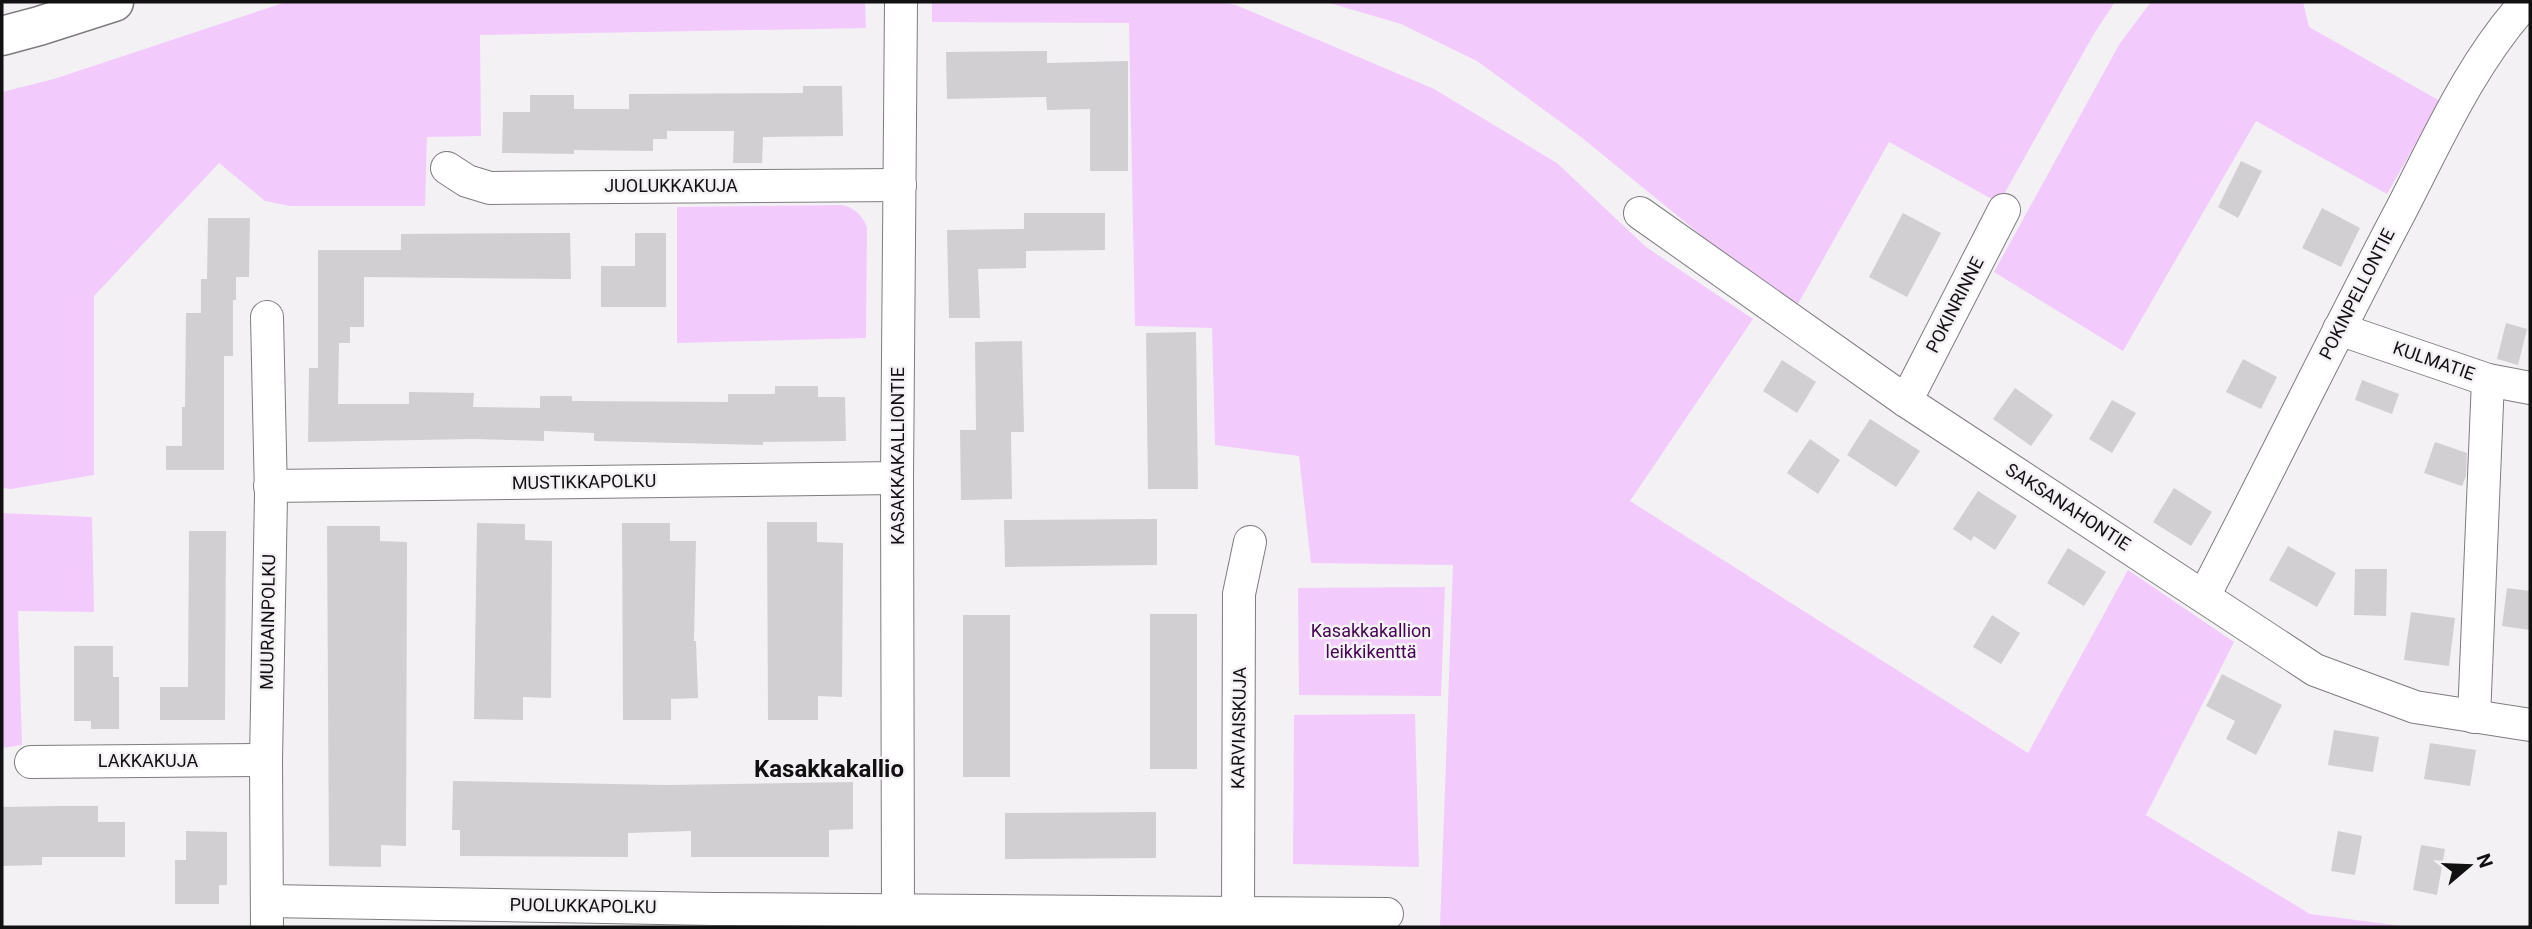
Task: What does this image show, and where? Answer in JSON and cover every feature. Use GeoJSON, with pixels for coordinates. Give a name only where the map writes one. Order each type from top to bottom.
{"type":"FeatureCollection","features":[{"type":"Feature","properties":{"kind":"street"},"geometry":{"type":"LineString","coordinates":[[2,36],[29,30],[114,2]]}},
{"type":"Feature","properties":{"kind":"street","name":"KASAKKAKALLIONTIE"},"geometry":{"type":"LineString","coordinates":[[898,910],[897,478],[901,2]]}},
{"type":"Feature","properties":{"kind":"street","name":"POKINPELLONTIE"},"geometry":{"type":"LineString","coordinates":[[2204,596],[2475,68],[2506,24],[2526,2]]}},
{"type":"Feature","properties":{"kind":"street","name":"JUOLUKKAKUJA"},"geometry":{"type":"LineString","coordinates":[[447,168],[467,181],[490,188],[900,185]]}},
{"type":"Feature","properties":{"kind":"street","name":"POKINRINNE"},"geometry":{"type":"LineString","coordinates":[[1906,401],[2004,210]]}},
{"type":"Feature","properties":{"kind":"street","name":"SAKSANAHONTIE"},"geometry":{"type":"LineString","coordinates":[[1640,213],[1906,401],[2315,670],[2415,707],[2530,725]]}},
{"type":"Feature","properties":{"kind":"street","name":"MUURAINPOLKU"},"geometry":{"type":"LineString","coordinates":[[267,317],[270,486],[267,914]]}},
{"type":"Feature","properties":{"kind":"street","name":"KULMATIE"},"geometry":{"type":"LineString","coordinates":[[2339,329],[2488,380],[2530,388]]}},
{"type":"Feature","properties":{"kind":"street"},"geometry":{"type":"LineString","coordinates":[[2474,717],[2488,380]]}},
{"type":"Feature","properties":{"kind":"street","name":"MUSTIKKAPOLKU"},"geometry":{"type":"LineString","coordinates":[[270,486],[897,478]]}},
{"type":"Feature","properties":{"kind":"street","name":"KARVIAISKUJA"},"geometry":{"type":"LineString","coordinates":[[1238,914],[1239,594],[1250,542]]}},
{"type":"Feature","properties":{"kind":"street","name":"LAKKAKUJA"},"geometry":{"type":"LineString","coordinates":[[31,762],[266,760]]}},
{"type":"Feature","properties":{"kind":"street","name":"PUOLUKKAPOLKU"},"geometry":{"type":"LineString","coordinates":[[267,914],[714,918],[898,910],[994,920],[1238,914],[1280,921],[1387,914]]}},
{"type":"Feature","properties":{"kind":"green space"},"geometry":{"type":"Polygon","coordinates":[[[286,2],[865,2],[866,28],[480,35],[481,136],[427,137],[425,206],[290,206],[265,201],[219,163],[94,296],[94,475],[11,489],[2,488],[2,92],[54,79],[286,2]]]}},
{"type":"Feature","properties":{"kind":"green space"},"geometry":{"type":"Polygon","coordinates":[[[932,2],[1216,2],[1236,5],[1434,89],[1557,163],[1646,247],[1753,319],[1630,501],[2028,753],[2128,570],[2234,642],[2146,815],[2310,914],[2409,927],[1440,927],[1453,565],[1311,563],[1299,456],[1215,445],[1212,328],[1135,326],[1129,23],[932,22],[932,2]]]}},
{"type":"Feature","properties":{"kind":"green space"},"geometry":{"type":"Polygon","coordinates":[[[1326,2],[2115,2],[2095,32],[1999,203],[1889,142],[1794,311],[1581,137],[1477,61],[1401,24],[1326,2]]]}},
{"type":"Feature","properties":{"kind":"green space"},"geometry":{"type":"Polygon","coordinates":[[[2151,2],[2303,2],[2309,27],[2440,101],[2387,194],[2256,121],[2123,351],[1994,272],[2120,43],[2151,2]]]}},
{"type":"Feature","properties":{"kind":"green space"},"geometry":{"type":"Polygon","coordinates":[[[841,205],[857,212],[867,227],[866,338],[677,343],[677,207],[841,205]]]}},
{"type":"Feature","properties":{"kind":"green space"},"geometry":{"type":"Polygon","coordinates":[[[2,513],[92,517],[94,612],[18,611],[22,745],[2,748],[2,513]]]}},
{"type":"Feature","properties":{"kind":"green space","name":"Kasakkakallion leikkikenttä"},"geometry":{"type":"Polygon","coordinates":[[[1445,587],[1441,696],[1299,695],[1298,588],[1445,587]]]}},
{"type":"Feature","properties":{"kind":"green space"},"geometry":{"type":"Polygon","coordinates":[[[1415,714],[1419,867],[1293,864],[1294,715],[1415,714]]]}},
{"type":"Feature","properties":{"kind":"building"},"geometry":{"type":"Polygon","coordinates":[[[1047,51],[1047,63],[1128,61],[1128,171],[1090,171],[1090,109],[1047,110],[1046,97],[947,99],[946,52],[1047,51]]]}},
{"type":"Feature","properties":{"kind":"building"},"geometry":{"type":"Polygon","coordinates":[[[803,86],[842,86],[843,136],[763,137],[762,163],[733,163],[734,131],[667,131],[667,139],[653,139],[653,151],[502,153],[503,112],[530,112],[530,95],[574,95],[574,109],[629,109],[629,94],[803,93],[803,86]]]}},
{"type":"Feature","properties":{"kind":"building"},"geometry":{"type":"Polygon","coordinates":[[[2241,161],[2262,171],[2238,218],[2218,207],[2241,161]]]}},
{"type":"Feature","properties":{"kind":"building"},"geometry":{"type":"Polygon","coordinates":[[[2322,208],[2360,228],[2341,267],[2302,248],[2322,208]]]}},
{"type":"Feature","properties":{"kind":"building"},"geometry":{"type":"Polygon","coordinates":[[[1024,213],[1105,213],[1105,250],[1026,251],[1026,268],[978,269],[980,318],[949,318],[947,230],[1024,229],[1024,213]]]}},
{"type":"Feature","properties":{"kind":"building"},"geometry":{"type":"Polygon","coordinates":[[[1903,213],[1941,233],[1907,297],[1869,277],[1903,213]]]}},
{"type":"Feature","properties":{"kind":"building"},"geometry":{"type":"Polygon","coordinates":[[[208,218],[250,218],[249,277],[236,277],[236,300],[233,300],[233,356],[224,356],[224,470],[166,470],[166,446],[182,446],[186,313],[201,313],[201,279],[207,279],[208,218]]]}},
{"type":"Feature","properties":{"kind":"building"},"geometry":{"type":"Polygon","coordinates":[[[570,233],[571,279],[364,277],[364,327],[350,327],[350,343],[339,343],[338,404],[409,404],[409,392],[474,393],[473,407],[540,408],[540,396],[572,396],[572,401],[728,402],[728,394],[775,394],[775,386],[818,386],[818,397],[845,397],[846,441],[763,442],[763,445],[594,441],[594,433],[544,431],[544,441],[473,439],[308,442],[309,368],[318,368],[318,250],[401,250],[401,234],[570,233]]]}},
{"type":"Feature","properties":{"kind":"building"},"geometry":{"type":"Polygon","coordinates":[[[635,233],[666,233],[666,307],[601,307],[601,266],[635,266],[635,233]]]}},
{"type":"Feature","properties":{"kind":"building"},"geometry":{"type":"Polygon","coordinates":[[[2506,323],[2527,329],[2518,365],[2497,359],[2506,323]]]}},
{"type":"Feature","properties":{"kind":"building"},"geometry":{"type":"Polygon","coordinates":[[[1196,332],[1198,489],[1148,489],[1146,333],[1196,332]]]}},
{"type":"Feature","properties":{"kind":"building"},"geometry":{"type":"Polygon","coordinates":[[[1022,341],[1024,432],[1011,432],[1012,499],[961,500],[960,430],[976,430],[975,342],[1022,341]]]}},
{"type":"Feature","properties":{"kind":"building"},"geometry":{"type":"Polygon","coordinates":[[[2243,359],[2277,377],[2261,409],[2226,392],[2243,359]]]}},
{"type":"Feature","properties":{"kind":"building"},"geometry":{"type":"Polygon","coordinates":[[[1782,360],[1816,382],[1797,413],[1763,391],[1782,360]]]}},
{"type":"Feature","properties":{"kind":"building"},"geometry":{"type":"Polygon","coordinates":[[[2362,380],[2399,394],[2392,414],[2355,400],[2362,380]]]}},
{"type":"Feature","properties":{"kind":"building"},"geometry":{"type":"Polygon","coordinates":[[[2015,388],[2053,415],[2031,446],[1993,419],[2015,388]]]}},
{"type":"Feature","properties":{"kind":"building"},"geometry":{"type":"Polygon","coordinates":[[[2112,400],[2136,413],[2112,453],[2089,439],[2112,400]]]}},
{"type":"Feature","properties":{"kind":"building"},"geometry":{"type":"Polygon","coordinates":[[[1870,419],[1920,451],[1896,487],[1847,455],[1870,419]]]}},
{"type":"Feature","properties":{"kind":"building"},"geometry":{"type":"Polygon","coordinates":[[[1810,439],[1840,460],[1818,494],[1787,473],[1810,439]]]}},
{"type":"Feature","properties":{"kind":"building"},"geometry":{"type":"Polygon","coordinates":[[[2435,442],[2467,453],[2466,476],[2462,486],[2424,473],[2435,442]]]}},
{"type":"Feature","properties":{"kind":"building"},"geometry":{"type":"Polygon","coordinates":[[[2174,488],[2212,512],[2191,546],[2153,522],[2174,488]]]}},
{"type":"Feature","properties":{"kind":"building"},"geometry":{"type":"Polygon","coordinates":[[[1978,491],[2017,516],[1995,550],[1974,536],[1971,541],[1953,529],[1978,491]]]}},
{"type":"Feature","properties":{"kind":"building"},"geometry":{"type":"Polygon","coordinates":[[[1157,519],[1157,565],[1005,567],[1004,520],[1157,519]]]}},
{"type":"Feature","properties":{"kind":"building"},"geometry":{"type":"Polygon","coordinates":[[[767,522],[817,522],[817,542],[843,543],[842,697],[818,696],[818,720],[768,720],[767,522]]]}},
{"type":"Feature","properties":{"kind":"building"},"geometry":{"type":"Polygon","coordinates":[[[477,523],[525,524],[525,540],[552,541],[551,698],[523,697],[523,720],[474,719],[477,523]]]}},
{"type":"Feature","properties":{"kind":"building"},"geometry":{"type":"Polygon","coordinates":[[[622,523],[670,523],[670,541],[696,541],[694,641],[698,698],[671,699],[671,720],[623,720],[622,523]]]}},
{"type":"Feature","properties":{"kind":"building"},"geometry":{"type":"Polygon","coordinates":[[[327,526],[380,526],[380,541],[407,542],[406,846],[381,845],[381,867],[329,866],[327,526]]]}},
{"type":"Feature","properties":{"kind":"building"},"geometry":{"type":"Polygon","coordinates":[[[189,531],[226,531],[225,720],[160,720],[160,687],[188,687],[189,531]]]}},
{"type":"Feature","properties":{"kind":"building"},"geometry":{"type":"Polygon","coordinates":[[[2288,546],[2336,573],[2317,607],[2269,580],[2288,546]]]}},
{"type":"Feature","properties":{"kind":"building"},"geometry":{"type":"Polygon","coordinates":[[[2068,548],[2106,572],[2084,606],[2047,583],[2068,548]]]}},
{"type":"Feature","properties":{"kind":"building"},"geometry":{"type":"Polygon","coordinates":[[[2355,569],[2387,569],[2386,616],[2354,615],[2355,569]]]}},
{"type":"Feature","properties":{"kind":"building"},"geometry":{"type":"Polygon","coordinates":[[[2507,588],[2530,591],[2530,630],[2502,626],[2507,588]]]}},
{"type":"Feature","properties":{"kind":"building"},"geometry":{"type":"Polygon","coordinates":[[[2411,612],[2455,618],[2449,666],[2404,660],[2411,612]]]}},
{"type":"Feature","properties":{"kind":"building"},"geometry":{"type":"Polygon","coordinates":[[[1150,614],[1197,614],[1197,769],[1150,769],[1150,614]]]}},
{"type":"Feature","properties":{"kind":"building"},"geometry":{"type":"Polygon","coordinates":[[[963,615],[1010,615],[1010,777],[963,777],[963,615]]]}},
{"type":"Feature","properties":{"kind":"building"},"geometry":{"type":"Polygon","coordinates":[[[1992,615],[2020,633],[2001,664],[1973,647],[1992,615]]]}},
{"type":"Feature","properties":{"kind":"building"},"geometry":{"type":"Polygon","coordinates":[[[74,646],[113,646],[113,677],[119,677],[119,729],[91,729],[91,721],[74,721],[74,646]]]}},
{"type":"Feature","properties":{"kind":"building"},"geometry":{"type":"Polygon","coordinates":[[[2222,674],[2282,705],[2256,755],[2226,739],[2235,721],[2206,706],[2222,674]]]}},
{"type":"Feature","properties":{"kind":"building"},"geometry":{"type":"Polygon","coordinates":[[[2334,730],[2379,737],[2373,772],[2328,765],[2334,730]]]}},
{"type":"Feature","properties":{"kind":"building"},"geometry":{"type":"Polygon","coordinates":[[[2430,743],[2476,750],[2470,786],[2424,779],[2430,743]]]}},
{"type":"Feature","properties":{"kind":"building"},"geometry":{"type":"Polygon","coordinates":[[[453,781],[667,785],[853,782],[853,829],[829,830],[829,857],[691,857],[691,831],[628,833],[628,857],[460,856],[460,830],[452,830],[453,781]]]}},
{"type":"Feature","properties":{"kind":"building"},"geometry":{"type":"Polygon","coordinates":[[[98,806],[98,822],[125,822],[125,857],[42,857],[42,865],[2,866],[2,807],[98,806]]]}},
{"type":"Feature","properties":{"kind":"building"},"geometry":{"type":"Polygon","coordinates":[[[1156,812],[1156,858],[1005,859],[1005,813],[1156,812]]]}},
{"type":"Feature","properties":{"kind":"building"},"geometry":{"type":"Polygon","coordinates":[[[186,831],[227,832],[227,885],[219,885],[219,904],[175,904],[175,860],[186,860],[186,831]]]}},
{"type":"Feature","properties":{"kind":"building"},"geometry":{"type":"Polygon","coordinates":[[[2338,831],[2362,836],[2355,875],[2331,871],[2338,831]]]}},
{"type":"Feature","properties":{"kind":"building"},"geometry":{"type":"Polygon","coordinates":[[[2421,845],[2445,849],[2437,895],[2413,890],[2421,845]]]}},
{"type":"Feature","properties":{"kind":"district","name":"Kasakkakallio"},"geometry":{"type":"Point","coordinates":[829,769]}}]}
